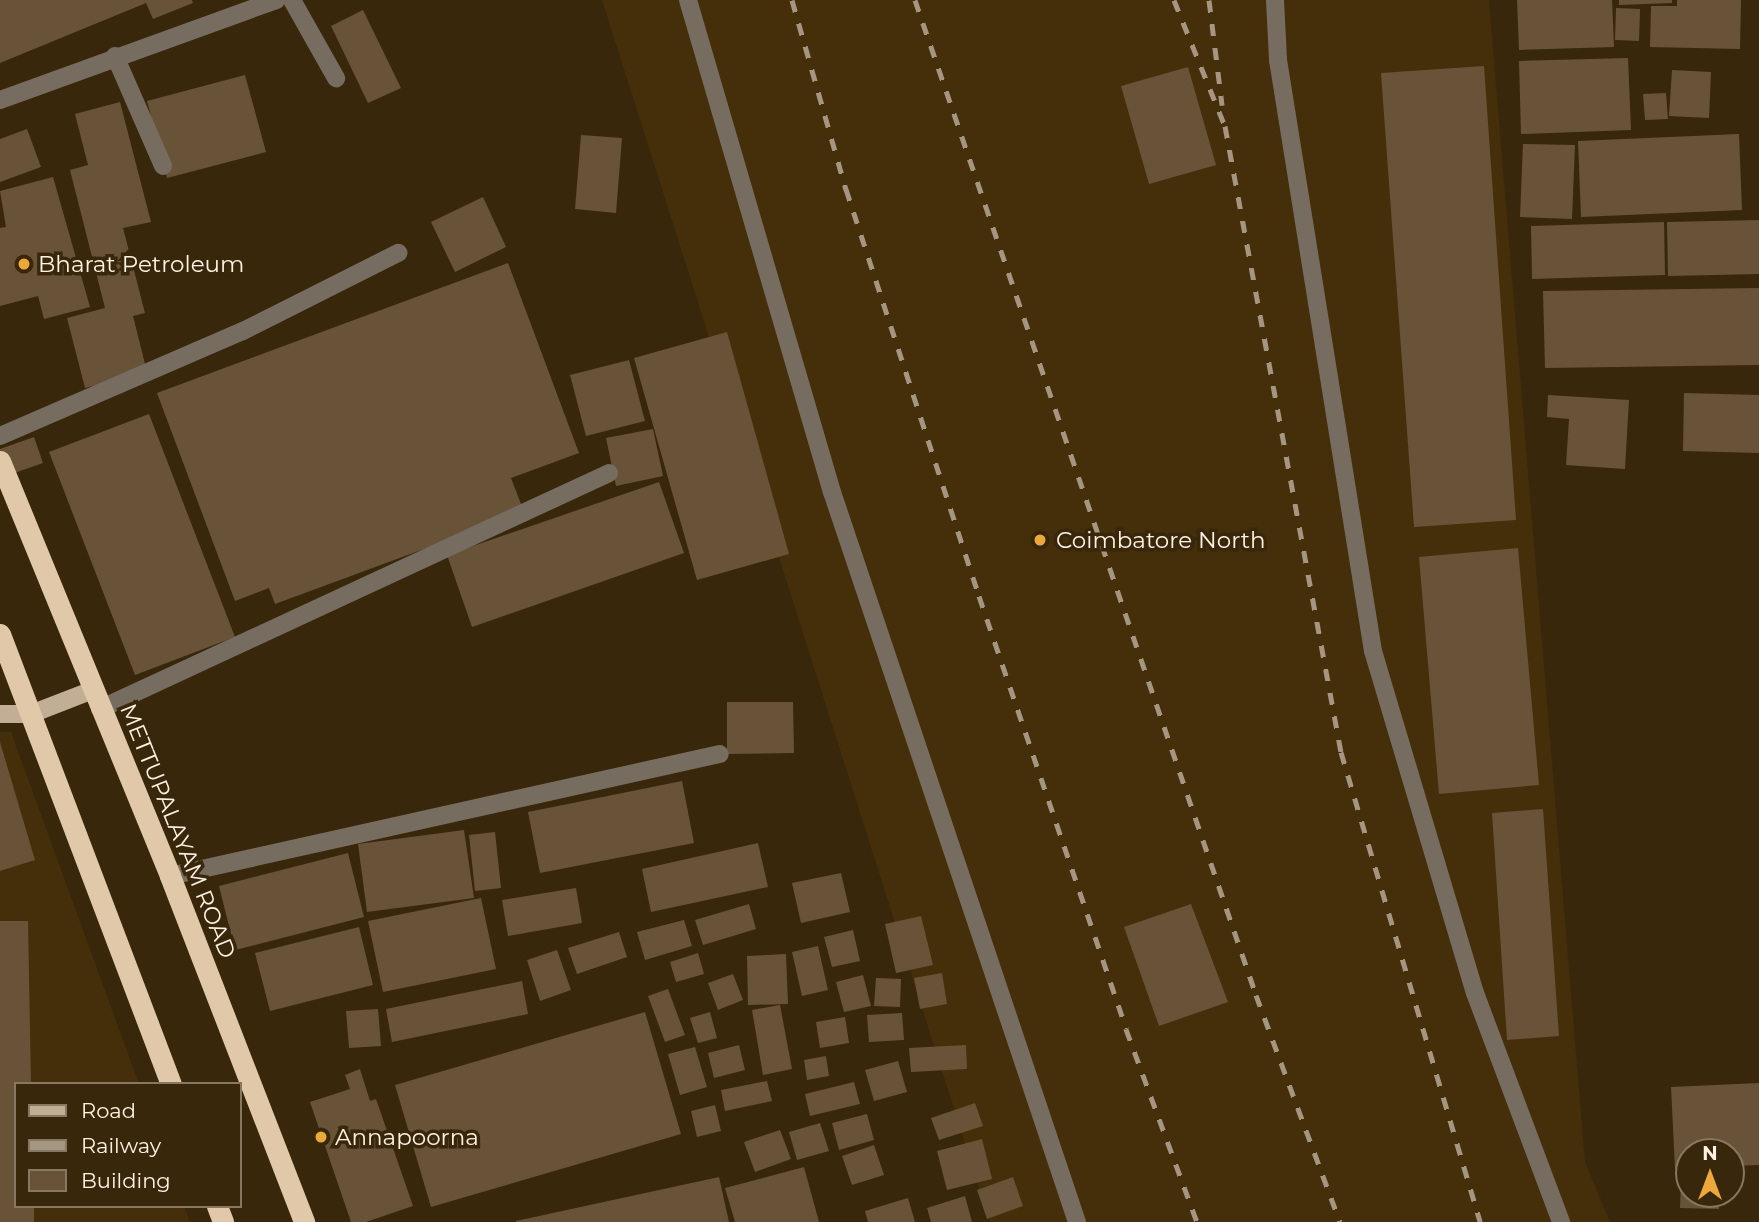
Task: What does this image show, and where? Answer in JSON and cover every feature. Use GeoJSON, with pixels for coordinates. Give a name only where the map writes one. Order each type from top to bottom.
{"type":"FeatureCollection","features":[{"type":"Feature","properties":{"kind":"highway","name":"METTUPALAYAM ROAD"},"geometry":{"type":"LineString","coordinates":[[0,461],[170,876],[304,1222]]}},
{"type":"Feature","properties":{"kind":"highway"},"geometry":{"type":"LineString","coordinates":[[0,634],[170,1082]]}},
{"type":"Feature","properties":{"kind":"main road"},"geometry":{"type":"LineString","coordinates":[[0,715],[31,714],[97,699]]}},
{"type":"Feature","properties":{"kind":"street"},"geometry":{"type":"LineString","coordinates":[[0,100],[115,56],[277,0]]}},
{"type":"Feature","properties":{"kind":"street"},"geometry":{"type":"LineString","coordinates":[[292,0],[335,78]]}},
{"type":"Feature","properties":{"kind":"street"},"geometry":{"type":"LineString","coordinates":[[688,0],[832,492],[1077,1222]]}},
{"type":"Feature","properties":{"kind":"street"},"geometry":{"type":"LineString","coordinates":[[1275,0],[1278,60],[1373,651],[1475,993],[1561,1222]]}},
{"type":"Feature","properties":{"kind":"street"},"geometry":{"type":"LineString","coordinates":[[115,56],[163,166]]}},
{"type":"Feature","properties":{"kind":"street"},"geometry":{"type":"LineString","coordinates":[[0,436],[243,331],[398,253]]}},
{"type":"Feature","properties":{"kind":"street"},"geometry":{"type":"LineString","coordinates":[[97,699],[609,473]]}},
{"type":"Feature","properties":{"kind":"street"},"geometry":{"type":"LineString","coordinates":[[170,876],[720,754]]}},
{"type":"Feature","properties":{"kind":"shaded area"},"geometry":{"type":"Polygon","coordinates":[[[602,0],[1489,0],[1585,1162],[1610,1222],[990,1222],[602,0]]]}},
{"type":"Feature","properties":{"kind":"shaded area"},"geometry":{"type":"Polygon","coordinates":[[[0,732],[11,732],[138,1082],[14,1082],[14,1208],[185,1208],[190,1222],[0,1222],[0,732]]]}},
{"type":"Feature","properties":{"kind":"building"},"geometry":{"type":"Polygon","coordinates":[[[0,0],[192,0],[193,3],[153,19],[146,3],[0,63],[0,0]]]}},
{"type":"Feature","properties":{"kind":"building"},"geometry":{"type":"Polygon","coordinates":[[[1517,0],[1612,0],[1614,47],[1519,50],[1517,0]]]}},
{"type":"Feature","properties":{"kind":"building"},"geometry":{"type":"Polygon","coordinates":[[[1619,0],[1672,0],[1672,3],[1619,5],[1619,0]]]}},
{"type":"Feature","properties":{"kind":"building"},"geometry":{"type":"Polygon","coordinates":[[[1677,0],[1741,0],[1740,49],[1650,47],[1651,6],[1677,6],[1677,0]]]}},
{"type":"Feature","properties":{"kind":"building"},"geometry":{"type":"Polygon","coordinates":[[[1616,8],[1640,9],[1639,41],[1615,40],[1616,8]]]}},
{"type":"Feature","properties":{"kind":"building"},"geometry":{"type":"Polygon","coordinates":[[[363,10],[401,88],[368,103],[331,26],[363,10]]]}},
{"type":"Feature","properties":{"kind":"building"},"geometry":{"type":"Polygon","coordinates":[[[1628,58],[1631,130],[1521,134],[1519,61],[1628,58]]]}},
{"type":"Feature","properties":{"kind":"building"},"geometry":{"type":"Polygon","coordinates":[[[1484,66],[1516,520],[1414,527],[1381,73],[1484,66]]]}},
{"type":"Feature","properties":{"kind":"building"},"geometry":{"type":"Polygon","coordinates":[[[1188,67],[1216,165],[1149,184],[1121,86],[1188,67]]]}},
{"type":"Feature","properties":{"kind":"building"},"geometry":{"type":"Polygon","coordinates":[[[1672,70],[1711,72],[1709,118],[1669,116],[1672,70]]]}},
{"type":"Feature","properties":{"kind":"building"},"geometry":{"type":"Polygon","coordinates":[[[245,75],[266,152],[167,178],[147,101],[245,75]]]}},
{"type":"Feature","properties":{"kind":"building"},"geometry":{"type":"Polygon","coordinates":[[[1666,93],[1668,119],[1645,120],[1643,94],[1666,93]]]}},
{"type":"Feature","properties":{"kind":"building"},"geometry":{"type":"Polygon","coordinates":[[[120,102],[151,222],[123,228],[145,313],[133,316],[147,372],[85,388],[67,318],[105,308],[70,170],[88,165],[75,114],[120,102]]]}},
{"type":"Feature","properties":{"kind":"building"},"geometry":{"type":"Polygon","coordinates":[[[27,129],[41,167],[0,182],[0,139],[27,129]]]}},
{"type":"Feature","properties":{"kind":"building"},"geometry":{"type":"Polygon","coordinates":[[[1739,134],[1742,210],[1581,217],[1578,141],[1739,134]]]}},
{"type":"Feature","properties":{"kind":"building"},"geometry":{"type":"Polygon","coordinates":[[[581,135],[622,138],[616,213],[575,209],[581,135]]]}},
{"type":"Feature","properties":{"kind":"building"},"geometry":{"type":"Polygon","coordinates":[[[1523,144],[1575,145],[1572,219],[1520,217],[1523,144]]]}},
{"type":"Feature","properties":{"kind":"building"},"geometry":{"type":"Polygon","coordinates":[[[53,177],[90,307],[44,319],[38,296],[0,306],[0,228],[6,227],[0,191],[53,177]]]}},
{"type":"Feature","properties":{"kind":"building"},"geometry":{"type":"Polygon","coordinates":[[[483,197],[506,247],[455,272],[431,222],[483,197]]]}},
{"type":"Feature","properties":{"kind":"building"},"geometry":{"type":"Polygon","coordinates":[[[1759,220],[1759,274],[1668,276],[1667,222],[1759,220]]]}},
{"type":"Feature","properties":{"kind":"building"},"geometry":{"type":"Polygon","coordinates":[[[1664,222],[1665,275],[1532,279],[1531,226],[1664,222]]]}},
{"type":"Feature","properties":{"kind":"building"},"geometry":{"type":"Polygon","coordinates":[[[508,263],[579,453],[511,478],[524,512],[275,604],[269,588],[235,601],[157,393],[508,263]]]}},
{"type":"Feature","properties":{"kind":"building"},"geometry":{"type":"Polygon","coordinates":[[[1759,288],[1759,365],[1545,368],[1543,291],[1759,288]]]}},
{"type":"Feature","properties":{"kind":"building"},"geometry":{"type":"Polygon","coordinates":[[[727,332],[789,554],[697,580],[634,358],[727,332]]]}},
{"type":"Feature","properties":{"kind":"building"},"geometry":{"type":"Polygon","coordinates":[[[629,360],[645,421],[586,436],[570,375],[629,360]]]}},
{"type":"Feature","properties":{"kind":"building"},"geometry":{"type":"Polygon","coordinates":[[[1684,393],[1759,395],[1759,453],[1683,451],[1684,393]]]}},
{"type":"Feature","properties":{"kind":"building"},"geometry":{"type":"Polygon","coordinates":[[[1548,395],[1629,400],[1625,469],[1566,465],[1569,419],[1547,417],[1548,395]]]}},
{"type":"Feature","properties":{"kind":"building"},"geometry":{"type":"Polygon","coordinates":[[[149,414],[235,637],[135,675],[49,452],[149,414]]]}},
{"type":"Feature","properties":{"kind":"building"},"geometry":{"type":"Polygon","coordinates":[[[653,429],[663,476],[616,486],[606,438],[653,429]]]}},
{"type":"Feature","properties":{"kind":"building"},"geometry":{"type":"Polygon","coordinates":[[[34,437],[43,463],[0,478],[0,449],[34,437]]]}},
{"type":"Feature","properties":{"kind":"building"},"geometry":{"type":"Polygon","coordinates":[[[659,482],[684,553],[472,627],[447,555],[659,482]]]}},
{"type":"Feature","properties":{"kind":"building"},"geometry":{"type":"Polygon","coordinates":[[[1518,548],[1539,785],[1439,794],[1419,557],[1518,548]]]}},
{"type":"Feature","properties":{"kind":"building"},"geometry":{"type":"Polygon","coordinates":[[[727,702],[793,702],[794,753],[727,754],[727,702]]]}},
{"type":"Feature","properties":{"kind":"building"},"geometry":{"type":"Polygon","coordinates":[[[0,742],[35,860],[0,871],[0,742]]]}},
{"type":"Feature","properties":{"kind":"building"},"geometry":{"type":"Polygon","coordinates":[[[682,781],[694,843],[540,873],[528,812],[682,781]]]}},
{"type":"Feature","properties":{"kind":"building"},"geometry":{"type":"Polygon","coordinates":[[[1543,809],[1559,1036],[1507,1040],[1492,813],[1543,809]]]}},
{"type":"Feature","properties":{"kind":"building"},"geometry":{"type":"Polygon","coordinates":[[[464,830],[474,898],[367,912],[358,844],[464,830]]]}},
{"type":"Feature","properties":{"kind":"building"},"geometry":{"type":"Polygon","coordinates":[[[495,832],[501,888],[475,891],[469,835],[495,832]]]}},
{"type":"Feature","properties":{"kind":"building"},"geometry":{"type":"Polygon","coordinates":[[[758,843],[768,887],[651,912],[642,869],[758,843]]]}},
{"type":"Feature","properties":{"kind":"building"},"geometry":{"type":"Polygon","coordinates":[[[348,853],[364,917],[235,950],[219,886],[348,853]]]}},
{"type":"Feature","properties":{"kind":"building"},"geometry":{"type":"Polygon","coordinates":[[[841,873],[850,912],[801,923],[792,883],[841,873]]]}},
{"type":"Feature","properties":{"kind":"building"},"geometry":{"type":"Polygon","coordinates":[[[576,888],[582,923],[508,936],[502,900],[576,888]]]}},
{"type":"Feature","properties":{"kind":"building"},"geometry":{"type":"Polygon","coordinates":[[[481,898],[496,969],[383,992],[368,921],[481,898]]]}},
{"type":"Feature","properties":{"kind":"building"},"geometry":{"type":"Polygon","coordinates":[[[749,904],[756,929],[703,945],[695,920],[749,904]]]}},
{"type":"Feature","properties":{"kind":"building"},"geometry":{"type":"Polygon","coordinates":[[[1191,904],[1228,1002],[1159,1026],[1124,927],[1191,904]]]}},
{"type":"Feature","properties":{"kind":"building"},"geometry":{"type":"Polygon","coordinates":[[[921,916],[933,965],[896,973],[885,924],[921,916]]]}},
{"type":"Feature","properties":{"kind":"building"},"geometry":{"type":"Polygon","coordinates":[[[684,920],[692,946],[645,960],[637,932],[684,920]]]}},
{"type":"Feature","properties":{"kind":"building"},"geometry":{"type":"Polygon","coordinates":[[[0,921],[28,921],[31,1082],[14,1082],[14,1208],[34,1208],[34,1222],[0,1222],[0,921]]]}},
{"type":"Feature","properties":{"kind":"building"},"geometry":{"type":"Polygon","coordinates":[[[359,927],[373,985],[270,1011],[255,953],[359,927]]]}},
{"type":"Feature","properties":{"kind":"building"},"geometry":{"type":"Polygon","coordinates":[[[853,930],[860,961],[832,967],[824,937],[853,930]]]}},
{"type":"Feature","properties":{"kind":"building"},"geometry":{"type":"Polygon","coordinates":[[[619,932],[627,957],[577,974],[568,948],[619,932]]]}},
{"type":"Feature","properties":{"kind":"building"},"geometry":{"type":"Polygon","coordinates":[[[818,946],[828,990],[802,996],[792,952],[818,946]]]}},
{"type":"Feature","properties":{"kind":"building"},"geometry":{"type":"Polygon","coordinates":[[[557,950],[571,990],[540,1001],[527,960],[557,950]]]}},
{"type":"Feature","properties":{"kind":"building"},"geometry":{"type":"Polygon","coordinates":[[[698,953],[704,974],[676,982],[670,962],[698,953]]]}},
{"type":"Feature","properties":{"kind":"building"},"geometry":{"type":"Polygon","coordinates":[[[786,954],[788,1004],[748,1005],[747,956],[786,954]]]}},
{"type":"Feature","properties":{"kind":"building"},"geometry":{"type":"Polygon","coordinates":[[[942,973],[947,1004],[920,1009],[914,978],[942,973]]]}},
{"type":"Feature","properties":{"kind":"building"},"geometry":{"type":"Polygon","coordinates":[[[733,974],[743,1000],[718,1010],[708,983],[733,974]]]}},
{"type":"Feature","properties":{"kind":"building"},"geometry":{"type":"Polygon","coordinates":[[[863,975],[871,1006],[844,1012],[836,982],[863,975]]]}},
{"type":"Feature","properties":{"kind":"building"},"geometry":{"type":"Polygon","coordinates":[[[876,978],[901,979],[900,1007],[874,1006],[876,978]]]}},
{"type":"Feature","properties":{"kind":"building"},"geometry":{"type":"Polygon","coordinates":[[[522,981],[528,1014],[392,1042],[386,1009],[522,981]]]}},
{"type":"Feature","properties":{"kind":"building"},"geometry":{"type":"Polygon","coordinates":[[[668,989],[685,1035],[665,1042],[648,996],[668,989]]]}},
{"type":"Feature","properties":{"kind":"building"},"geometry":{"type":"Polygon","coordinates":[[[780,1005],[792,1069],[763,1075],[752,1010],[780,1005]]]}},
{"type":"Feature","properties":{"kind":"building"},"geometry":{"type":"Polygon","coordinates":[[[378,1009],[381,1046],[349,1048],[346,1011],[378,1009]]]}},
{"type":"Feature","properties":{"kind":"building"},"geometry":{"type":"Polygon","coordinates":[[[645,1012],[681,1134],[431,1207],[395,1085],[645,1012]]]}},
{"type":"Feature","properties":{"kind":"building"},"geometry":{"type":"Polygon","coordinates":[[[710,1012],[717,1038],[698,1043],[690,1018],[710,1012]]]}},
{"type":"Feature","properties":{"kind":"building"},"geometry":{"type":"Polygon","coordinates":[[[902,1013],[904,1040],[869,1042],[867,1015],[902,1013]]]}},
{"type":"Feature","properties":{"kind":"building"},"geometry":{"type":"Polygon","coordinates":[[[845,1017],[849,1043],[820,1048],[816,1022],[845,1017]]]}},
{"type":"Feature","properties":{"kind":"building"},"geometry":{"type":"Polygon","coordinates":[[[739,1045],[745,1070],[714,1078],[708,1053],[739,1045]]]}},
{"type":"Feature","properties":{"kind":"building"},"geometry":{"type":"Polygon","coordinates":[[[966,1045],[967,1069],[911,1072],[909,1048],[966,1045]]]}},
{"type":"Feature","properties":{"kind":"building"},"geometry":{"type":"Polygon","coordinates":[[[695,1047],[707,1087],[680,1095],[668,1054],[695,1047]]]}},
{"type":"Feature","properties":{"kind":"building"},"geometry":{"type":"Polygon","coordinates":[[[826,1056],[829,1076],[807,1080],[804,1060],[826,1056]]]}},
{"type":"Feature","properties":{"kind":"building"},"geometry":{"type":"Polygon","coordinates":[[[898,1061],[907,1092],[874,1101],[865,1070],[898,1061]]]}},
{"type":"Feature","properties":{"kind":"building"},"geometry":{"type":"Polygon","coordinates":[[[360,1069],[370,1101],[376,1099],[413,1206],[366,1222],[351,1222],[310,1102],[350,1089],[345,1075],[360,1069]]]}},
{"type":"Feature","properties":{"kind":"building"},"geometry":{"type":"Polygon","coordinates":[[[767,1081],[772,1101],[725,1111],[721,1090],[767,1081]]]}},
{"type":"Feature","properties":{"kind":"building"},"geometry":{"type":"Polygon","coordinates":[[[854,1082],[860,1104],[810,1116],[805,1094],[854,1082]]]}},
{"type":"Feature","properties":{"kind":"building"},"geometry":{"type":"Polygon","coordinates":[[[1759,1083],[1759,1165],[1745,1166],[1745,1138],[1675,1138],[1675,1169],[1671,1087],[1759,1083]]]}},
{"type":"Feature","properties":{"kind":"building"},"geometry":{"type":"Polygon","coordinates":[[[975,1103],[983,1126],[939,1140],[931,1118],[975,1103]]]}},
{"type":"Feature","properties":{"kind":"building"},"geometry":{"type":"Polygon","coordinates":[[[715,1105],[721,1131],[697,1137],[691,1111],[715,1105]]]}},
{"type":"Feature","properties":{"kind":"building"},"geometry":{"type":"Polygon","coordinates":[[[867,1114],[874,1140],[839,1150],[832,1123],[867,1114]]]}},
{"type":"Feature","properties":{"kind":"building"},"geometry":{"type":"Polygon","coordinates":[[[820,1123],[829,1151],[797,1160],[789,1132],[820,1123]]]}},
{"type":"Feature","properties":{"kind":"building"},"geometry":{"type":"Polygon","coordinates":[[[780,1130],[791,1159],[755,1172],[744,1142],[780,1130]]]}},
{"type":"Feature","properties":{"kind":"building"},"geometry":{"type":"Polygon","coordinates":[[[982,1139],[992,1179],[947,1190],[937,1151],[982,1139]]]}},
{"type":"Feature","properties":{"kind":"building"},"geometry":{"type":"Polygon","coordinates":[[[874,1145],[884,1175],[852,1185],[842,1156],[874,1145]]]}},
{"type":"Feature","properties":{"kind":"building"},"geometry":{"type":"Polygon","coordinates":[[[804,1167],[819,1222],[735,1222],[725,1188],[804,1167]]]}},
{"type":"Feature","properties":{"kind":"building"},"geometry":{"type":"Polygon","coordinates":[[[719,1177],[729,1222],[516,1222],[516,1221],[719,1177]]]}},
{"type":"Feature","properties":{"kind":"building"},"geometry":{"type":"Polygon","coordinates":[[[1013,1177],[1023,1206],[987,1219],[977,1190],[1013,1177]]]}},
{"type":"Feature","properties":{"kind":"building"},"geometry":{"type":"Polygon","coordinates":[[[965,1196],[972,1222],[931,1222],[927,1208],[965,1196]]]}},
{"type":"Feature","properties":{"kind":"building"},"geometry":{"type":"Polygon","coordinates":[[[908,1198],[915,1222],[868,1222],[865,1211],[908,1198]]]}},
{"type":"Feature","properties":{"kind":"railway"},"geometry":{"type":"LineString","coordinates":[[792,0],[846,189],[979,596],[1126,1029],[1197,1222]]}},
{"type":"Feature","properties":{"kind":"railway"},"geometry":{"type":"LineString","coordinates":[[915,0],[1256,995],[1340,1222]]}},
{"type":"Feature","properties":{"kind":"railway"},"geometry":{"type":"LineString","coordinates":[[1174,0],[1225,126],[1341,752],[1480,1222]]}},
{"type":"Feature","properties":{"kind":"railway"},"geometry":{"type":"LineString","coordinates":[[1209,0],[1222,105]]}},
{"type":"Feature","properties":{"kind":"place","name":"Bharat Petroleum"},"geometry":{"type":"Point","coordinates":[24,264]}},
{"type":"Feature","properties":{"kind":"place","name":"Coimbatore North"},"geometry":{"type":"Point","coordinates":[1040,540]}},
{"type":"Feature","properties":{"kind":"place","name":"Annapoorna"},"geometry":{"type":"Point","coordinates":[321,1137]}}]}
